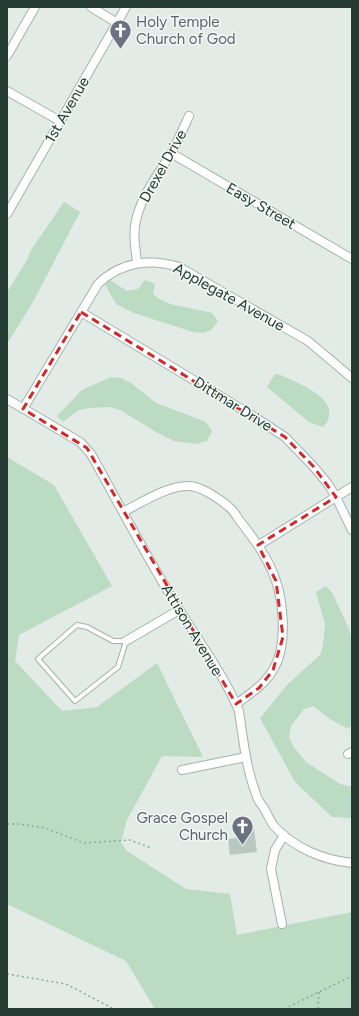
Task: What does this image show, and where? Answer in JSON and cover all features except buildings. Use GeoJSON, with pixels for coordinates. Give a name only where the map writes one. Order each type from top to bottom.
{"type":"FeatureCollection","features":[{"type":"Feature","properties":{"kind":"street"},"geometry":{"type":"LineString","coordinates":[[7,56],[35,7]]}},
{"type":"Feature","properties":{"kind":"street"},"geometry":{"type":"LineString","coordinates":[[91,7],[100,9],[117,23]]}},
{"type":"Feature","properties":{"kind":"street","name":"1st Avenue"},"geometry":{"type":"LineString","coordinates":[[7,214],[126,7]]}},
{"type":"Feature","properties":{"kind":"street"},"geometry":{"type":"LineString","coordinates":[[7,91],[60,121]]}},
{"type":"Feature","properties":{"kind":"street","name":"Drexel Drive"},"geometry":{"type":"LineString","coordinates":[[137,263],[134,237],[138,212],[145,194],[171,154],[189,116]]}},
{"type":"Feature","properties":{"kind":"street","name":"Easy Street"},"geometry":{"type":"LineString","coordinates":[[171,154],[352,259]]}},
{"type":"Feature","properties":{"kind":"street","name":"Applegate Avenue"},"geometry":{"type":"LineString","coordinates":[[23,409],[98,284],[105,277],[123,267],[137,263],[151,262],[179,267],[308,341],[352,378]]}},
{"type":"Feature","properties":{"kind":"street","name":"Dittmar Drive"},"geometry":{"type":"LineString","coordinates":[[80,312],[253,416],[285,437],[313,466],[336,497],[352,530]]}},
{"type":"Feature","properties":{"kind":"street","name":"Attison Avenue"},"geometry":{"type":"LineString","coordinates":[[7,399],[80,442],[91,454],[179,610],[228,688],[236,704],[239,711],[246,756],[256,796],[273,825],[298,846],[310,852],[328,859],[352,863]]}},
{"type":"Feature","properties":{"kind":"street"},"geometry":{"type":"LineString","coordinates":[[123,512],[173,487],[182,486],[200,488],[219,499],[230,508],[258,545],[276,581],[282,611],[283,637],[280,654],[273,670],[259,688],[236,704]]}},
{"type":"Feature","properties":{"kind":"street"},"geometry":{"type":"LineString","coordinates":[[258,545],[352,487]]}},
{"type":"Feature","properties":{"kind":"street"},"geometry":{"type":"LineString","coordinates":[[126,641],[179,610]]}},
{"type":"Feature","properties":{"kind":"street"},"geometry":{"type":"LineString","coordinates":[[182,770],[246,756]]}},
{"type":"Feature","properties":{"kind":"street"},"geometry":{"type":"LineString","coordinates":[[282,924],[271,869],[275,850],[284,835]]}},
{"type":"Feature","properties":{"kind":"lane"},"geometry":{"type":"LineString","coordinates":[[77,625],[87,627],[113,641],[126,641],[118,667],[75,701],[38,659],[77,625]]}},
{"type":"Feature","properties":{"kind":"path"},"geometry":{"type":"LineString","coordinates":[[7,824],[45,828],[84,843],[130,840],[151,848]]}},
{"type":"Feature","properties":{"kind":"path"},"geometry":{"type":"LineString","coordinates":[[7,974],[66,984],[114,1009]]}},
{"type":"Feature","properties":{"kind":"path"},"geometry":{"type":"LineString","coordinates":[[284,1009],[352,976]]}},
{"type":"Feature","properties":{"kind":"path"},"geometry":{"type":"LineString","coordinates":[[318,1009],[320,992]]}},
{"type":"Feature","properties":{"kind":"highlighted area"},"geometry":{"type":"Polygon","coordinates":[[[81,312],[285,437],[313,466],[336,497],[258,545],[276,581],[283,637],[273,670],[259,688],[236,704],[87,448],[23,409],[81,312]]]}},
{"type":"Feature","properties":{"kind":"green space"},"geometry":{"type":"Polygon","coordinates":[[[64,202],[80,212],[33,302],[7,344],[7,292],[27,260],[31,250],[64,202]]]}},
{"type":"Feature","properties":{"kind":"green space"},"geometry":{"type":"Polygon","coordinates":[[[110,280],[127,291],[138,289],[145,280],[155,284],[153,294],[161,300],[170,304],[212,313],[218,321],[211,330],[198,333],[134,313],[116,304],[105,284],[110,280]]]}},
{"type":"Feature","properties":{"kind":"green space"},"geometry":{"type":"Polygon","coordinates":[[[275,374],[281,375],[304,386],[320,396],[326,402],[329,409],[329,416],[323,427],[309,422],[267,387],[275,374]]]}},
{"type":"Feature","properties":{"kind":"green space"},"geometry":{"type":"Polygon","coordinates":[[[111,377],[121,378],[131,383],[156,403],[206,422],[212,431],[207,441],[196,444],[174,441],[120,410],[110,407],[79,410],[63,422],[57,416],[82,390],[111,377]]]}},
{"type":"Feature","properties":{"kind":"green space"},"geometry":{"type":"Polygon","coordinates":[[[7,457],[54,485],[112,586],[19,635],[15,661],[62,711],[97,707],[157,663],[203,757],[162,756],[127,820],[121,842],[127,851],[186,889],[230,894],[237,935],[352,912],[352,1009],[155,1009],[126,961],[7,904],[7,457]]]}},
{"type":"Feature","properties":{"kind":"green space"},"geometry":{"type":"Polygon","coordinates":[[[326,586],[333,594],[349,629],[352,642],[352,724],[348,729],[330,719],[313,706],[304,709],[291,726],[289,737],[293,746],[306,762],[340,784],[352,787],[352,818],[332,817],[295,782],[260,718],[287,685],[320,655],[323,645],[325,624],[316,592],[326,586]]]}},
{"type":"Feature","properties":{"kind":"place","name":"Holy Temple Church of God"},"geometry":{"type":"Point","coordinates":[120,50]}},
{"type":"Feature","properties":{"kind":"place","name":"Grace Gospel Church"},"geometry":{"type":"Point","coordinates":[243,846]}}]}
